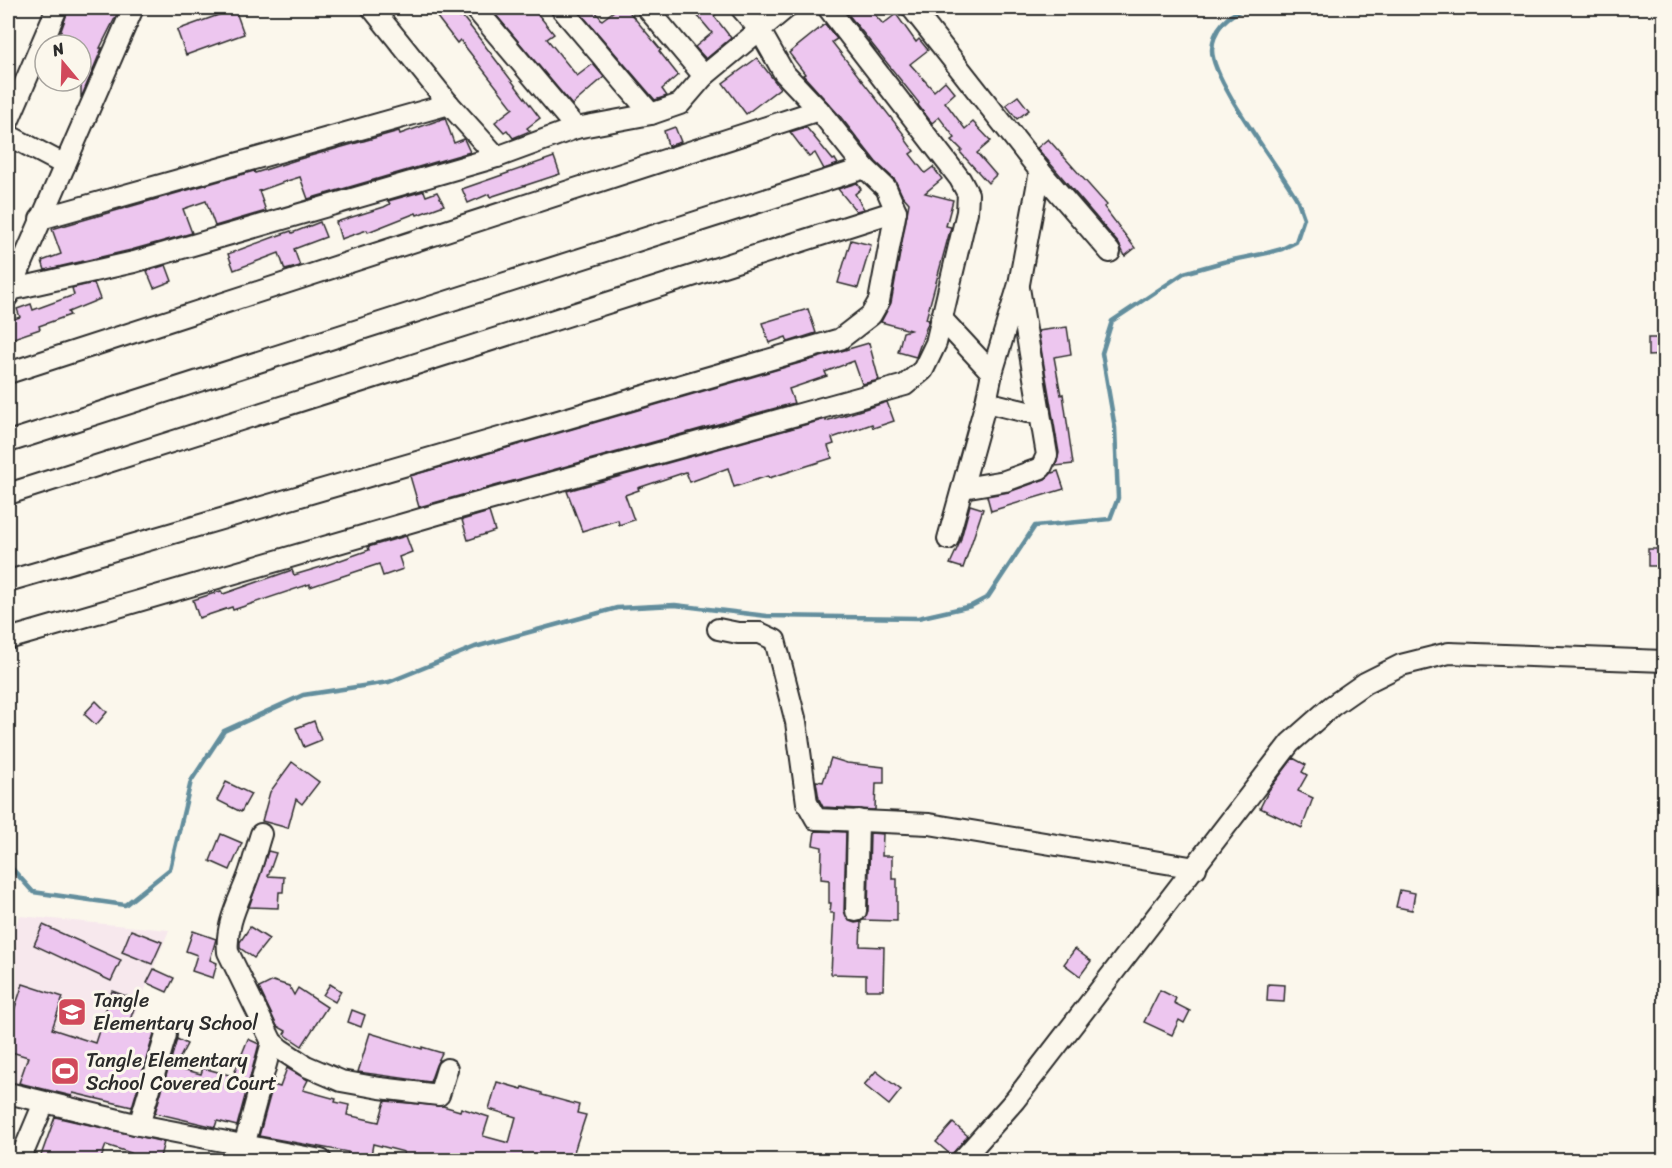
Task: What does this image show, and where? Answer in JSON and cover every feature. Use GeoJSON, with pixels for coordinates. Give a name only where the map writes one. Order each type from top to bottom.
{"type":"FeatureCollection","features":[{"type":"Feature","properties":{"kind":"street"},"geometry":{"type":"LineString","coordinates":[[8,122],[57,8]]}},
{"type":"Feature","properties":{"kind":"street"},"geometry":{"type":"LineString","coordinates":[[9,293],[133,8]]}},
{"type":"Feature","properties":{"kind":"street"},"geometry":{"type":"LineString","coordinates":[[372,8],[449,104],[496,157]]}},
{"type":"Feature","properties":{"kind":"street"},"geometry":{"type":"LineString","coordinates":[[475,8],[576,128]]}},
{"type":"Feature","properties":{"kind":"street"},"geometry":{"type":"LineString","coordinates":[[561,8],[651,114]]}},
{"type":"Feature","properties":{"kind":"street"},"geometry":{"type":"LineString","coordinates":[[647,8],[704,76]]}},
{"type":"Feature","properties":{"kind":"street"},"geometry":{"type":"LineString","coordinates":[[8,581],[840,339],[871,315],[879,301],[896,211],[886,188],[865,168],[819,110],[784,73],[759,29],[741,8]]}},
{"type":"Feature","properties":{"kind":"street"},"geometry":{"type":"LineString","coordinates":[[9,293],[134,262],[496,157],[576,128],[651,114],[680,104],[704,76],[786,8]]}},
{"type":"Feature","properties":{"kind":"street"},"geometry":{"type":"LineString","coordinates":[[8,639],[438,514],[905,385],[923,370],[936,343],[967,212],[968,194],[960,179],[828,8]]}},
{"type":"Feature","properties":{"kind":"street"},"geometry":{"type":"LineString","coordinates":[[912,8],[1041,171],[1110,252]]}},
{"type":"Feature","properties":{"kind":"street"},"geometry":{"type":"LineString","coordinates":[[40,219],[449,104]]}},
{"type":"Feature","properties":{"kind":"street"},"geometry":{"type":"LineString","coordinates":[[8,373],[819,110]]}},
{"type":"Feature","properties":{"kind":"street"},"geometry":{"type":"LineString","coordinates":[[8,135],[65,165]]}},
{"type":"Feature","properties":{"kind":"street"},"geometry":{"type":"LineString","coordinates":[[8,442],[865,168]]}},
{"type":"Feature","properties":{"kind":"street"},"geometry":{"type":"LineString","coordinates":[[948,539],[992,373],[1019,284],[1041,171]]}},
{"type":"Feature","properties":{"kind":"street"},"geometry":{"type":"LineString","coordinates":[[8,494],[896,211]]}},
{"type":"Feature","properties":{"kind":"street"},"geometry":{"type":"LineString","coordinates":[[963,488],[1005,481],[1041,468],[1047,455],[1019,284]]}},
{"type":"Feature","properties":{"kind":"street"},"geometry":{"type":"LineString","coordinates":[[941,318],[992,373]]}},
{"type":"Feature","properties":{"kind":"street"},"geometry":{"type":"LineString","coordinates":[[986,402],[1040,413]]}},
{"type":"Feature","properties":{"kind":"street"},"geometry":{"type":"LineString","coordinates":[[718,629],[738,633],[760,633],[775,640],[796,722],[807,804],[816,819],[929,824],[1196,867]]}},
{"type":"Feature","properties":{"kind":"street"},"geometry":{"type":"LineString","coordinates":[[962,1161],[1015,1100],[1290,743],[1332,706],[1365,683],[1401,665],[1449,653],[1665,662]]}},
{"type":"Feature","properties":{"kind":"street"},"geometry":{"type":"LineString","coordinates":[[856,911],[858,820]]}},
{"type":"Feature","properties":{"kind":"street"},"geometry":{"type":"LineString","coordinates":[[261,834],[229,924],[226,940],[228,952],[272,1042],[306,1066],[340,1081],[380,1088],[439,1095],[447,1069]]}},
{"type":"Feature","properties":{"kind":"street"},"geometry":{"type":"LineString","coordinates":[[139,1125],[166,1035]]}},
{"type":"Feature","properties":{"kind":"street"},"geometry":{"type":"LineString","coordinates":[[244,1146],[272,1042]]}},
{"type":"Feature","properties":{"kind":"street"},"geometry":{"type":"LineString","coordinates":[[8,1093],[139,1125],[321,1161]]}},
{"type":"Feature","properties":{"kind":"street"},"geometry":{"type":"LineString","coordinates":[[20,1161],[44,1103]]}},
{"type":"Feature","properties":{"kind":"shaded area","name":"Tangle Elementary School"},"geometry":{"type":"Polygon","coordinates":[[[20,916],[169,930],[96,1111],[8,1085],[8,940],[20,916]]]}},
{"type":"Feature","properties":{"kind":"building"},"geometry":{"type":"Polygon","coordinates":[[[69,8],[120,8],[100,48],[102,48],[93,69],[93,33],[60,33],[69,8]]]}},
{"type":"Feature","properties":{"kind":"building"},"geometry":{"type":"Polygon","coordinates":[[[430,8],[451,8],[460,18],[462,16],[540,118],[527,128],[530,131],[513,138],[507,130],[504,132],[495,122],[513,108],[460,40],[457,43],[430,8]]]}},
{"type":"Feature","properties":{"kind":"building"},"geometry":{"type":"Polygon","coordinates":[[[490,8],[533,8],[554,34],[547,39],[577,76],[593,64],[604,77],[572,105],[490,8]]]}},
{"type":"Feature","properties":{"kind":"building"},"geometry":{"type":"Polygon","coordinates":[[[576,8],[593,8],[602,20],[618,8],[626,8],[661,50],[659,51],[678,75],[662,89],[667,96],[655,100],[576,8]]]}},
{"type":"Feature","properties":{"kind":"building"},"geometry":{"type":"Polygon","coordinates":[[[691,8],[725,8],[714,16],[731,38],[706,59],[695,47],[712,33],[691,8]]]}},
{"type":"Feature","properties":{"kind":"building"},"geometry":{"type":"Polygon","coordinates":[[[845,8],[869,8],[883,24],[896,14],[916,42],[919,39],[928,50],[910,64],[934,91],[945,81],[955,93],[945,102],[965,129],[973,122],[991,141],[977,153],[996,175],[988,183],[960,152],[962,150],[952,140],[955,138],[939,117],[932,123],[845,8]]]}},
{"type":"Feature","properties":{"kind":"building"},"geometry":{"type":"Polygon","coordinates":[[[235,9],[244,34],[186,55],[177,30],[235,9]]]}},
{"type":"Feature","properties":{"kind":"building"},"geometry":{"type":"Polygon","coordinates":[[[825,24],[837,39],[832,42],[906,137],[905,139],[914,151],[910,154],[925,173],[933,167],[942,179],[925,193],[953,200],[946,226],[951,227],[926,319],[929,320],[916,357],[898,352],[903,332],[910,330],[881,322],[891,303],[909,203],[902,195],[895,180],[876,162],[839,115],[803,75],[805,74],[789,53],[825,24]]]}},
{"type":"Feature","properties":{"kind":"building"},"geometry":{"type":"Polygon","coordinates":[[[757,58],[780,88],[746,114],[723,83],[757,58]]]}},
{"type":"Feature","properties":{"kind":"building"},"geometry":{"type":"Polygon","coordinates":[[[1018,96],[1029,110],[1017,119],[1006,105],[1018,96]]]}},
{"type":"Feature","properties":{"kind":"building"},"geometry":{"type":"Polygon","coordinates":[[[445,118],[454,143],[464,139],[470,152],[308,199],[300,177],[259,191],[266,211],[215,226],[206,201],[183,209],[192,233],[45,270],[42,261],[61,254],[52,229],[399,131],[400,134],[445,118]]]}},
{"type":"Feature","properties":{"kind":"building"},"geometry":{"type":"Polygon","coordinates":[[[675,127],[681,142],[668,146],[664,131],[675,127]]]}},
{"type":"Feature","properties":{"kind":"building"},"geometry":{"type":"Polygon","coordinates":[[[806,127],[838,164],[824,169],[815,153],[809,157],[790,132],[806,127]]]}},
{"type":"Feature","properties":{"kind":"building"},"geometry":{"type":"Polygon","coordinates":[[[1048,139],[1107,205],[1104,207],[1135,248],[1125,256],[1119,244],[1037,148],[1048,139]]]}},
{"type":"Feature","properties":{"kind":"building"},"geometry":{"type":"Polygon","coordinates":[[[554,157],[560,174],[490,197],[489,194],[468,203],[462,189],[554,157]]]}},
{"type":"Feature","properties":{"kind":"building"},"geometry":{"type":"Polygon","coordinates":[[[857,183],[861,189],[855,194],[864,209],[856,211],[838,189],[857,183]]]}},
{"type":"Feature","properties":{"kind":"building"},"geometry":{"type":"Polygon","coordinates":[[[424,191],[426,196],[437,192],[444,205],[417,215],[416,213],[368,232],[367,230],[341,239],[336,222],[384,207],[390,204],[388,201],[424,191]]]}},
{"type":"Feature","properties":{"kind":"building"},"geometry":{"type":"Polygon","coordinates":[[[320,222],[326,237],[294,249],[300,266],[285,270],[279,253],[234,270],[228,254],[320,222]]]}},
{"type":"Feature","properties":{"kind":"building"},"geometry":{"type":"Polygon","coordinates":[[[851,240],[871,245],[858,288],[838,283],[851,240]]]}},
{"type":"Feature","properties":{"kind":"building"},"geometry":{"type":"Polygon","coordinates":[[[166,265],[172,281],[154,288],[147,271],[166,265]]]}},
{"type":"Feature","properties":{"kind":"building"},"geometry":{"type":"Polygon","coordinates":[[[94,283],[100,299],[68,312],[70,315],[39,326],[40,329],[8,340],[8,321],[20,317],[17,309],[31,304],[33,310],[74,295],[72,288],[94,283]]]}},
{"type":"Feature","properties":{"kind":"building"},"geometry":{"type":"Polygon","coordinates":[[[808,309],[816,333],[788,342],[786,337],[769,343],[762,323],[808,309]]]}},
{"type":"Feature","properties":{"kind":"building"},"geometry":{"type":"Polygon","coordinates":[[[1067,327],[1071,354],[1054,357],[1061,395],[1063,394],[1073,464],[1056,466],[1059,453],[1038,331],[1067,327]]]}},
{"type":"Feature","properties":{"kind":"building"},"geometry":{"type":"Polygon","coordinates":[[[1648,338],[1665,338],[1665,355],[1648,356],[1648,338]]]}},
{"type":"Feature","properties":{"kind":"building"},"geometry":{"type":"Polygon","coordinates":[[[869,343],[879,380],[862,384],[854,361],[825,372],[827,376],[789,389],[794,403],[419,507],[410,476],[869,343]]]}},
{"type":"Feature","properties":{"kind":"building"},"geometry":{"type":"Polygon","coordinates":[[[887,402],[894,421],[873,428],[872,424],[832,438],[834,444],[828,446],[832,458],[734,487],[728,468],[690,482],[686,472],[638,488],[639,490],[625,495],[634,520],[619,525],[618,520],[582,531],[567,491],[826,419],[826,421],[887,402]]]}},
{"type":"Feature","properties":{"kind":"building"},"geometry":{"type":"Polygon","coordinates":[[[1058,471],[1064,489],[991,511],[987,496],[1009,492],[1045,479],[1058,471]]]}},
{"type":"Feature","properties":{"kind":"building"},"geometry":{"type":"Polygon","coordinates":[[[970,505],[983,509],[963,568],[950,564],[960,542],[970,505]]]}},
{"type":"Feature","properties":{"kind":"building"},"geometry":{"type":"Polygon","coordinates":[[[489,512],[495,531],[468,540],[462,520],[489,512]]]}},
{"type":"Feature","properties":{"kind":"building"},"geometry":{"type":"Polygon","coordinates":[[[406,536],[412,552],[399,557],[403,569],[383,576],[379,564],[310,587],[310,584],[233,610],[232,607],[199,618],[193,600],[221,591],[223,594],[292,570],[294,575],[321,567],[369,550],[368,547],[406,536]]]}},
{"type":"Feature","properties":{"kind":"building"},"geometry":{"type":"Polygon","coordinates":[[[1648,549],[1665,549],[1665,566],[1648,566],[1648,549]]]}},
{"type":"Feature","properties":{"kind":"building"},"geometry":{"type":"Polygon","coordinates":[[[96,701],[107,712],[96,725],[84,714],[96,701]]]}},
{"type":"Feature","properties":{"kind":"building"},"geometry":{"type":"Polygon","coordinates":[[[314,721],[321,740],[304,747],[296,728],[314,721]]]}},
{"type":"Feature","properties":{"kind":"building"},"geometry":{"type":"Polygon","coordinates":[[[831,758],[847,763],[884,767],[884,783],[876,783],[875,810],[823,807],[816,781],[823,782],[831,758]]]}},
{"type":"Feature","properties":{"kind":"building"},"geometry":{"type":"Polygon","coordinates":[[[1293,758],[1306,765],[1302,772],[1307,775],[1298,791],[1313,798],[1302,828],[1260,808],[1269,790],[1293,758]]]}},
{"type":"Feature","properties":{"kind":"building"},"geometry":{"type":"Polygon","coordinates":[[[292,762],[319,782],[302,804],[296,799],[288,828],[262,821],[270,792],[292,762]]]}},
{"type":"Feature","properties":{"kind":"building"},"geometry":{"type":"Polygon","coordinates":[[[226,782],[251,794],[241,812],[217,800],[226,782]]]}},
{"type":"Feature","properties":{"kind":"building"},"geometry":{"type":"Polygon","coordinates":[[[815,831],[846,832],[844,911],[849,921],[861,922],[860,946],[884,947],[883,990],[866,990],[866,975],[831,974],[834,913],[830,913],[829,880],[821,879],[822,847],[813,845],[815,831]]]}},
{"type":"Feature","properties":{"kind":"building"},"geometry":{"type":"Polygon","coordinates":[[[870,833],[883,834],[882,856],[892,856],[892,879],[897,879],[897,921],[863,920],[868,911],[870,833]]]}},
{"type":"Feature","properties":{"kind":"building"},"geometry":{"type":"Polygon","coordinates":[[[221,834],[242,843],[230,870],[210,861],[221,834]]]}},
{"type":"Feature","properties":{"kind":"building"},"geometry":{"type":"Polygon","coordinates":[[[268,851],[276,853],[268,876],[284,877],[283,892],[279,892],[278,908],[249,907],[268,851]]]}},
{"type":"Feature","properties":{"kind":"building"},"geometry":{"type":"Polygon","coordinates":[[[1400,890],[1415,893],[1412,910],[1396,907],[1400,890]]]}},
{"type":"Feature","properties":{"kind":"building"},"geometry":{"type":"Polygon","coordinates":[[[43,925],[121,960],[111,981],[34,945],[43,925]]]}},
{"type":"Feature","properties":{"kind":"building"},"geometry":{"type":"Polygon","coordinates":[[[250,927],[269,939],[254,958],[240,948],[240,942],[250,927]]]}},
{"type":"Feature","properties":{"kind":"building"},"geometry":{"type":"Polygon","coordinates":[[[131,930],[162,942],[152,964],[122,952],[131,930]]]}},
{"type":"Feature","properties":{"kind":"building"},"geometry":{"type":"Polygon","coordinates":[[[193,931],[216,939],[210,960],[217,963],[213,978],[192,971],[197,955],[186,951],[193,931]]]}},
{"type":"Feature","properties":{"kind":"building"},"geometry":{"type":"Polygon","coordinates":[[[1075,949],[1091,961],[1080,976],[1064,964],[1075,949]]]}},
{"type":"Feature","properties":{"kind":"building"},"geometry":{"type":"Polygon","coordinates":[[[154,969],[174,978],[167,992],[147,983],[154,969]]]}},
{"type":"Feature","properties":{"kind":"building"},"geometry":{"type":"Polygon","coordinates":[[[273,981],[289,986],[294,995],[298,988],[327,1007],[302,1046],[284,1034],[286,1031],[277,1026],[259,988],[273,981]]]}},
{"type":"Feature","properties":{"kind":"building"},"geometry":{"type":"Polygon","coordinates":[[[23,984],[63,997],[52,1029],[95,1043],[112,991],[137,1000],[130,1020],[155,1030],[132,1107],[19,1083],[28,1057],[8,1051],[8,1028],[23,984]]]}},
{"type":"Feature","properties":{"kind":"building"},"geometry":{"type":"Polygon","coordinates":[[[330,984],[341,991],[335,1002],[323,995],[330,984]]]}},
{"type":"Feature","properties":{"kind":"building"},"geometry":{"type":"Polygon","coordinates":[[[1268,984],[1285,985],[1284,1002],[1267,1001],[1268,984]]]}},
{"type":"Feature","properties":{"kind":"building"},"geometry":{"type":"Polygon","coordinates":[[[1160,990],[1176,998],[1174,1003],[1190,1011],[1184,1023],[1179,1020],[1172,1035],[1144,1022],[1160,990]]]}},
{"type":"Feature","properties":{"kind":"building"},"geometry":{"type":"Polygon","coordinates":[[[352,1010],[365,1015],[361,1027],[348,1022],[352,1010]]]}},
{"type":"Feature","properties":{"kind":"building"},"geometry":{"type":"Polygon","coordinates":[[[370,1033],[442,1053],[430,1082],[358,1072],[370,1033]]]}},
{"type":"Feature","properties":{"kind":"building"},"geometry":{"type":"Polygon","coordinates":[[[177,1039],[187,1044],[175,1067],[201,1074],[203,1068],[233,1076],[248,1039],[259,1044],[237,1126],[217,1121],[215,1127],[155,1113],[177,1039]]]}},
{"type":"Feature","properties":{"kind":"building"},"geometry":{"type":"Polygon","coordinates":[[[287,1068],[308,1080],[303,1090],[349,1105],[347,1115],[379,1122],[385,1101],[443,1106],[460,1111],[461,1108],[489,1117],[483,1136],[509,1143],[516,1117],[489,1109],[497,1082],[522,1089],[523,1087],[542,1093],[542,1095],[579,1105],[577,1113],[586,1115],[571,1161],[401,1161],[404,1152],[373,1144],[370,1161],[359,1161],[347,1158],[348,1152],[259,1136],[273,1085],[280,1087],[287,1068]]]}},
{"type":"Feature","properties":{"kind":"building"},"geometry":{"type":"Polygon","coordinates":[[[876,1071],[901,1090],[889,1105],[864,1085],[876,1071]]]}},
{"type":"Feature","properties":{"kind":"building"},"geometry":{"type":"Polygon","coordinates":[[[55,1117],[164,1142],[159,1161],[129,1161],[131,1153],[106,1145],[100,1161],[39,1161],[55,1117]]]}},
{"type":"Feature","properties":{"kind":"building"},"geometry":{"type":"Polygon","coordinates":[[[953,1123],[968,1136],[951,1155],[936,1142],[953,1123]]]}},
{"type":"Feature","properties":{"kind":"waterway"},"geometry":{"type":"LineString","coordinates":[[8,864],[33,892],[125,905],[170,869],[191,781],[224,731],[303,695],[389,682],[475,647],[617,608],[675,605],[767,616],[918,618],[971,606],[988,597],[1035,526],[1110,519],[1118,498],[1115,428],[1102,353],[1112,321],[1184,273],[1282,249],[1296,242],[1304,218],[1298,201],[1234,103],[1215,64],[1212,50],[1215,35],[1228,18],[1247,8]]}},
{"type":"Feature","properties":{"kind":"place","name":"Tangle Elementary School"},"geometry":{"type":"Point","coordinates":[72,1012]}},
{"type":"Feature","properties":{"kind":"place","name":"Tangle Elementary School Covered Court"},"geometry":{"type":"Point","coordinates":[65,1071]}}]}
